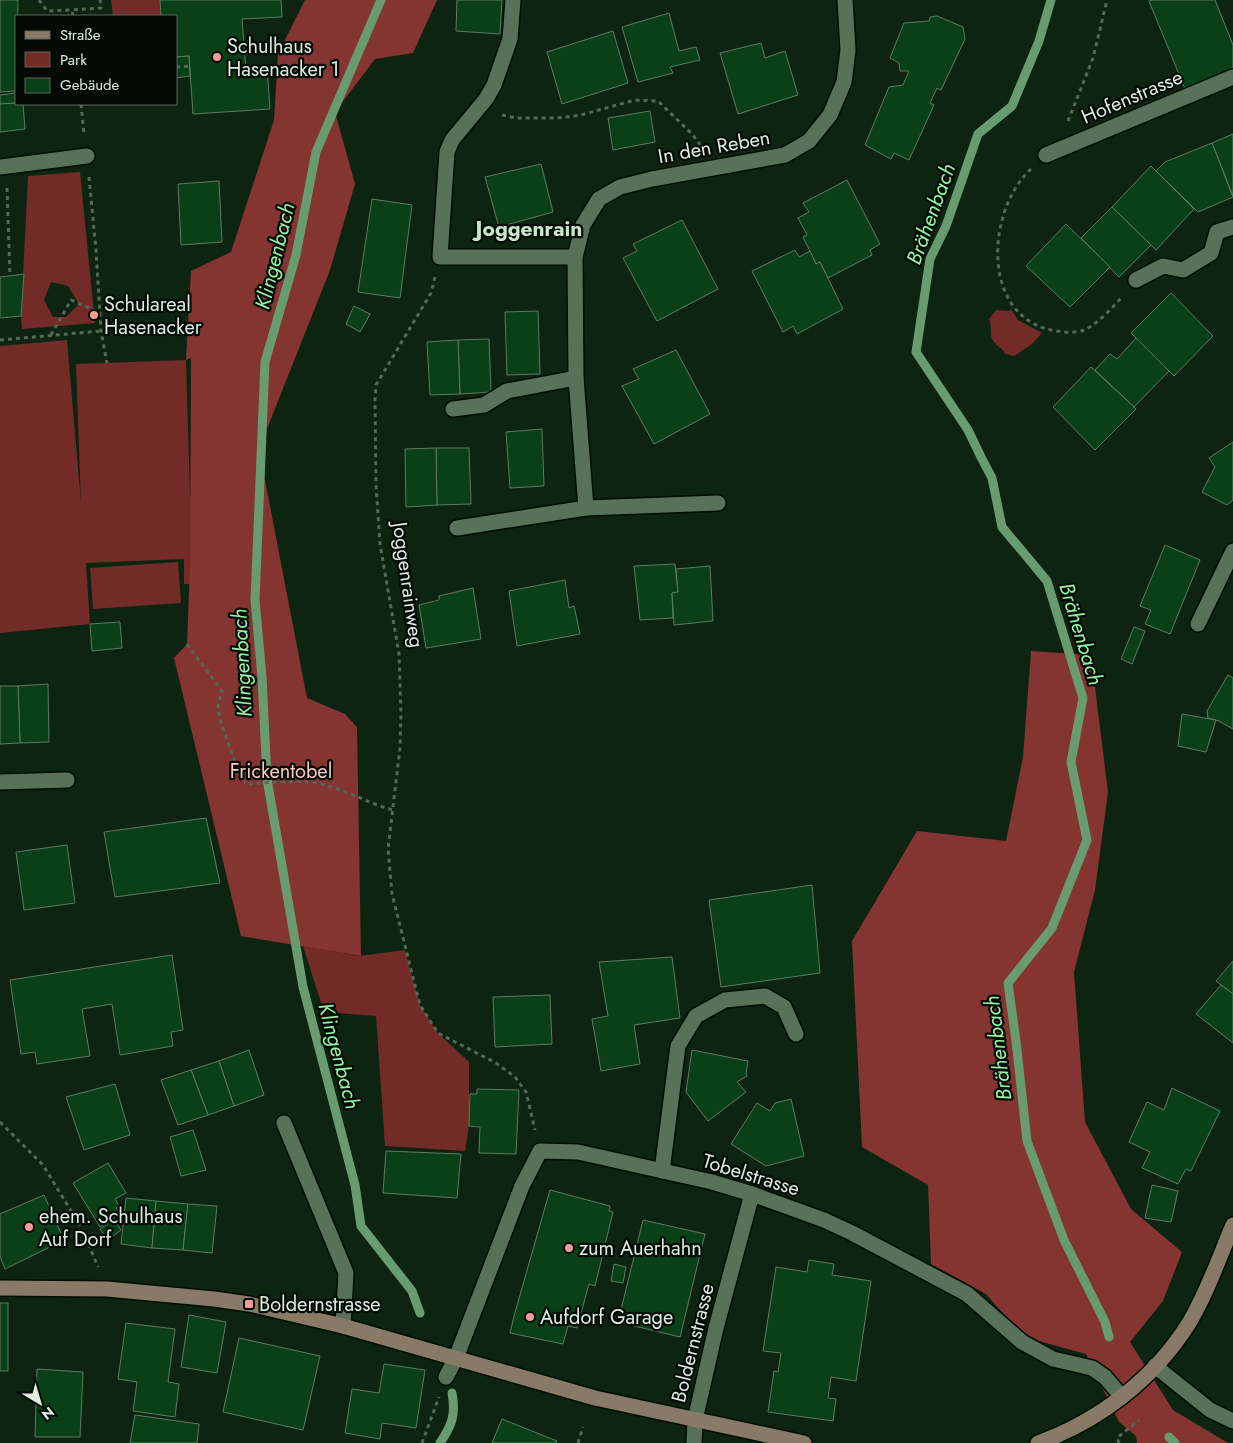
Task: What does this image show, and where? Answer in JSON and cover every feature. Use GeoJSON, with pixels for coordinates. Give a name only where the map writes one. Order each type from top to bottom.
{"type":"FeatureCollection","features":[{"type":"Feature","properties":{"kind":"street"},"geometry":{"type":"LineString","coordinates":[[513,0],[510,39],[494,84],[486,99],[452,140],[447,152],[440,257],[575,257]]}},
{"type":"Feature","properties":{"kind":"street","name":"In den Reben"},"geometry":{"type":"LineString","coordinates":[[586,508],[576,378],[575,257],[584,225],[598,199],[620,187],[652,178],[785,155],[809,141],[830,115],[844,82],[848,50],[846,0]]}},
{"type":"Feature","properties":{"kind":"street","name":"Hofenstrasse"},"geometry":{"type":"LineString","coordinates":[[1046,155],[1233,77]]}},
{"type":"Feature","properties":{"kind":"street"},"geometry":{"type":"LineString","coordinates":[[2,165],[87,156]]}},
{"type":"Feature","properties":{"kind":"street"},"geometry":{"type":"LineString","coordinates":[[1136,280],[1163,266],[1183,270],[1211,254],[1217,232],[1233,226]]}},
{"type":"Feature","properties":{"kind":"street"},"geometry":{"type":"LineString","coordinates":[[453,409],[484,405],[507,391],[576,378]]}},
{"type":"Feature","properties":{"kind":"street"},"geometry":{"type":"LineString","coordinates":[[456,528],[586,508],[718,503]]}},
{"type":"Feature","properties":{"kind":"street"},"geometry":{"type":"LineString","coordinates":[[1198,624],[1233,552]]}},
{"type":"Feature","properties":{"kind":"street"},"geometry":{"type":"LineString","coordinates":[[0,782],[67,780]]}},
{"type":"Feature","properties":{"kind":"street"},"geometry":{"type":"LineString","coordinates":[[662,1172],[678,1046],[696,1016],[725,1000],[766,996],[784,1006],[796,1034]]}},
{"type":"Feature","properties":{"kind":"street"},"geometry":{"type":"LineString","coordinates":[[284,1123],[346,1273],[343,1326]]}},
{"type":"Feature","properties":{"kind":"street"},"geometry":{"type":"LineString","coordinates":[[446,1377],[456,1358],[522,1186],[540,1151]]}},
{"type":"Feature","properties":{"kind":"street","name":"Tobelstrasse"},"geometry":{"type":"LineString","coordinates":[[540,1151],[578,1152],[712,1182],[752,1194],[838,1226],[967,1294],[1022,1342],[1054,1359],[1092,1368],[1105,1377],[1122,1397]]}},
{"type":"Feature","properties":{"kind":"street","name":"Boldernstrasse"},"geometry":{"type":"LineString","coordinates":[[694,1443],[695,1420],[716,1328],[752,1194]]}},
{"type":"Feature","properties":{"kind":"street"},"geometry":{"type":"LineString","coordinates":[[1038,1443],[1055,1437],[1088,1419],[1122,1397],[1140,1382],[1173,1346],[1204,1296],[1233,1225]]}},
{"type":"Feature","properties":{"kind":"street"},"geometry":{"type":"LineString","coordinates":[[0,1288],[108,1289],[214,1298],[249,1304],[343,1326],[595,1398],[804,1443]]}},
{"type":"Feature","properties":{"kind":"street"},"geometry":{"type":"LineString","coordinates":[[1155,1366],[1210,1410],[1233,1421]]}},
{"type":"Feature","properties":{"kind":"path"},"geometry":{"type":"LineString","coordinates":[[39,0],[47,11],[101,8],[100,0]]}},
{"type":"Feature","properties":{"kind":"path"},"geometry":{"type":"LineString","coordinates":[[1066,124],[1071,116],[1093,58],[1107,0]]}},
{"type":"Feature","properties":{"kind":"path"},"geometry":{"type":"LineString","coordinates":[[72,10],[73,15]]}},
{"type":"Feature","properties":{"kind":"path"},"geometry":{"type":"LineString","coordinates":[[178,67],[190,66]]}},
{"type":"Feature","properties":{"kind":"path"},"geometry":{"type":"LineString","coordinates":[[486,99],[501,114],[516,118],[533,119],[581,115],[635,100],[658,101],[692,135],[717,166]]}},
{"type":"Feature","properties":{"kind":"path"},"geometry":{"type":"LineString","coordinates":[[81,105],[101,313],[101,331],[107,363]]}},
{"type":"Feature","properties":{"kind":"path"},"geometry":{"type":"LineString","coordinates":[[1046,155],[1024,175],[1000,221],[998,268],[1013,306],[1034,326],[1059,332],[1084,330],[1106,314],[1136,280]]}},
{"type":"Feature","properties":{"kind":"path"},"geometry":{"type":"LineString","coordinates":[[2,165],[10,276]]}},
{"type":"Feature","properties":{"kind":"path","name":"Joggenrainweg"},"geometry":{"type":"LineString","coordinates":[[440,257],[431,293],[376,385],[376,485],[380,544],[398,654],[400,748],[388,849],[392,894],[420,1005],[438,1033],[496,1064],[515,1077],[526,1092],[540,1151]]}},
{"type":"Feature","properties":{"kind":"path"},"geometry":{"type":"LineString","coordinates":[[50,335],[71,300],[101,313]]}},
{"type":"Feature","properties":{"kind":"path"},"geometry":{"type":"LineString","coordinates":[[0,340],[101,331]]}},
{"type":"Feature","properties":{"kind":"path"},"geometry":{"type":"LineString","coordinates":[[187,644],[222,691],[218,706],[221,723],[239,772],[247,784],[310,782],[327,786],[393,810]]}},
{"type":"Feature","properties":{"kind":"path"},"geometry":{"type":"LineString","coordinates":[[0,1122],[43,1165],[82,1229],[108,1289]]}},
{"type":"Feature","properties":{"kind":"path"},"geometry":{"type":"LineString","coordinates":[[422,1443],[446,1377]]}},
{"type":"Feature","properties":{"kind":"path"},"geometry":{"type":"LineString","coordinates":[[1119,1443],[1117,1438],[1139,1420]]}},
{"type":"Feature","properties":{"kind":"path"},"geometry":{"type":"LineString","coordinates":[[578,1443],[584,1427]]}},
{"type":"Feature","properties":{"kind":"green space"},"geometry":{"type":"Polygon","coordinates":[[[111,0],[160,0],[161,15],[113,15],[111,0]]]}},
{"type":"Feature","properties":{"kind":"green space","name":"Frickentobel"},"geometry":{"type":"Polygon","coordinates":[[[305,0],[437,0],[413,53],[375,59],[335,112],[355,184],[330,270],[259,449],[307,698],[345,714],[357,727],[361,956],[241,936],[174,658],[187,644],[190,564],[191,358],[186,360],[191,271],[231,252],[274,120],[278,54],[305,0]]]}},
{"type":"Feature","properties":{"kind":"green space"},"geometry":{"type":"Polygon","coordinates":[[[80,172],[95,323],[22,329],[21,316],[28,176],[80,172]],[[51,282],[44,300],[53,317],[66,317],[79,304],[68,286],[51,282]]]}},
{"type":"Feature","properties":{"kind":"green space"},"geometry":{"type":"Polygon","coordinates":[[[1011,309],[1018,320],[1042,333],[1032,344],[1014,356],[1005,354],[994,342],[991,336],[989,319],[996,310],[1009,311],[1011,309]]]}},
{"type":"Feature","properties":{"kind":"green space"},"geometry":{"type":"Polygon","coordinates":[[[67,340],[81,503],[76,364],[186,360],[190,494],[205,584],[184,584],[184,559],[86,563],[90,624],[0,633],[0,346],[67,340]]]}},
{"type":"Feature","properties":{"kind":"green space"},"geometry":{"type":"Polygon","coordinates":[[[178,562],[181,603],[93,609],[90,568],[178,562]]]}},
{"type":"Feature","properties":{"kind":"green space"},"geometry":{"type":"Polygon","coordinates":[[[1031,651],[1091,655],[1108,792],[1095,890],[1074,972],[1085,1122],[1131,1209],[1182,1252],[1163,1301],[1130,1342],[1173,1410],[1228,1443],[1137,1443],[1136,1436],[1119,1422],[1086,1354],[1024,1337],[986,1294],[931,1264],[928,1185],[862,1147],[852,941],[917,831],[1006,841],[1023,757],[1031,651]]]}},
{"type":"Feature","properties":{"kind":"green space"},"geometry":{"type":"Polygon","coordinates":[[[303,946],[359,956],[405,950],[420,1005],[438,1033],[469,1062],[469,1126],[465,1151],[385,1146],[376,1016],[324,1012],[303,946]]]}},
{"type":"Feature","properties":{"kind":"building"},"geometry":{"type":"Polygon","coordinates":[[[0,0],[18,0],[18,15],[15,15],[15,91],[0,92],[0,0]]]}},
{"type":"Feature","properties":{"kind":"building","name":"Schulhaus Hasenacker 1"},"geometry":{"type":"Polygon","coordinates":[[[160,0],[281,0],[282,17],[242,19],[246,69],[267,67],[270,109],[193,114],[189,56],[178,57],[178,15],[161,15],[160,0]]]}},
{"type":"Feature","properties":{"kind":"building"},"geometry":{"type":"Polygon","coordinates":[[[457,0],[502,0],[500,34],[456,31],[457,0]]]}},
{"type":"Feature","properties":{"kind":"building"},"geometry":{"type":"Polygon","coordinates":[[[1215,0],[1233,45],[1233,71],[1185,89],[1149,1],[1215,0]]]}},
{"type":"Feature","properties":{"kind":"building"},"geometry":{"type":"Polygon","coordinates":[[[669,13],[679,51],[696,47],[700,60],[670,67],[673,73],[638,82],[622,27],[669,13]]]}},
{"type":"Feature","properties":{"kind":"building"},"geometry":{"type":"Polygon","coordinates":[[[937,16],[963,27],[965,39],[941,90],[937,88],[930,103],[934,105],[909,160],[894,153],[891,159],[865,145],[889,87],[903,85],[909,71],[900,71],[899,63],[890,58],[904,23],[929,21],[930,17],[937,16]]]}},
{"type":"Feature","properties":{"kind":"building"},"geometry":{"type":"Polygon","coordinates":[[[613,31],[628,83],[562,104],[547,52],[613,31]]]}},
{"type":"Feature","properties":{"kind":"building"},"geometry":{"type":"Polygon","coordinates":[[[761,43],[765,58],[785,51],[798,95],[738,114],[720,53],[761,43]]]}},
{"type":"Feature","properties":{"kind":"building"},"geometry":{"type":"Polygon","coordinates":[[[189,56],[190,76],[178,78],[178,57],[189,56]]]}},
{"type":"Feature","properties":{"kind":"building"},"geometry":{"type":"Polygon","coordinates":[[[15,93],[15,103],[0,104],[0,95],[15,93]]]}},
{"type":"Feature","properties":{"kind":"building"},"geometry":{"type":"Polygon","coordinates":[[[15,103],[15,105],[23,105],[25,129],[0,132],[0,104],[15,103]]]}},
{"type":"Feature","properties":{"kind":"building"},"geometry":{"type":"Polygon","coordinates":[[[650,111],[655,142],[613,150],[608,118],[650,111]]]}},
{"type":"Feature","properties":{"kind":"building"},"geometry":{"type":"Polygon","coordinates":[[[1233,134],[1233,196],[1212,143],[1233,134]]]}},
{"type":"Feature","properties":{"kind":"building"},"geometry":{"type":"Polygon","coordinates":[[[1212,143],[1233,197],[1198,212],[1156,171],[1165,162],[1212,143]]]}},
{"type":"Feature","properties":{"kind":"building"},"geometry":{"type":"Polygon","coordinates":[[[541,164],[553,212],[499,227],[485,177],[541,164]]]}},
{"type":"Feature","properties":{"kind":"building"},"geometry":{"type":"Polygon","coordinates":[[[1151,166],[1194,209],[1156,250],[1112,207],[1151,166]]]}},
{"type":"Feature","properties":{"kind":"building"},"geometry":{"type":"Polygon","coordinates":[[[847,180],[880,244],[870,250],[872,255],[828,278],[820,262],[816,264],[803,237],[807,235],[798,218],[809,212],[803,203],[847,180]]]}},
{"type":"Feature","properties":{"kind":"building"},"geometry":{"type":"Polygon","coordinates":[[[219,181],[222,242],[181,245],[178,184],[219,181]]]}},
{"type":"Feature","properties":{"kind":"building"},"geometry":{"type":"Polygon","coordinates":[[[372,199],[412,205],[400,298],[358,292],[372,199]]]}},
{"type":"Feature","properties":{"kind":"building"},"geometry":{"type":"Polygon","coordinates":[[[1112,207],[1151,245],[1119,277],[1081,238],[1112,207]]]}},
{"type":"Feature","properties":{"kind":"building"},"geometry":{"type":"Polygon","coordinates":[[[682,220],[718,289],[657,321],[623,258],[637,251],[633,244],[682,220]]]}},
{"type":"Feature","properties":{"kind":"building"},"geometry":{"type":"Polygon","coordinates":[[[1066,224],[1110,267],[1070,307],[1026,266],[1066,224]]]}},
{"type":"Feature","properties":{"kind":"building"},"geometry":{"type":"Polygon","coordinates":[[[795,250],[799,257],[810,251],[816,264],[820,262],[843,309],[797,334],[793,326],[783,332],[752,271],[795,250]]]}},
{"type":"Feature","properties":{"kind":"building"},"geometry":{"type":"Polygon","coordinates":[[[24,274],[21,316],[0,318],[0,277],[24,274]]]}},
{"type":"Feature","properties":{"kind":"building"},"geometry":{"type":"Polygon","coordinates":[[[1171,293],[1213,336],[1174,376],[1131,333],[1171,293]]]}},
{"type":"Feature","properties":{"kind":"building"},"geometry":{"type":"Polygon","coordinates":[[[354,306],[370,314],[360,332],[346,324],[354,306]]]}},
{"type":"Feature","properties":{"kind":"building"},"geometry":{"type":"Polygon","coordinates":[[[538,311],[540,374],[507,375],[505,312],[538,311]]]}},
{"type":"Feature","properties":{"kind":"building"},"geometry":{"type":"Polygon","coordinates":[[[1136,338],[1169,371],[1134,407],[1095,370],[1110,354],[1117,359],[1136,338]]]}},
{"type":"Feature","properties":{"kind":"building"},"geometry":{"type":"Polygon","coordinates":[[[489,339],[491,392],[460,394],[458,340],[489,339]]]}},
{"type":"Feature","properties":{"kind":"building"},"geometry":{"type":"Polygon","coordinates":[[[458,340],[460,394],[430,395],[427,342],[458,340]]]}},
{"type":"Feature","properties":{"kind":"building"},"geometry":{"type":"Polygon","coordinates":[[[676,350],[710,414],[654,444],[622,386],[639,379],[633,369],[676,350]]]}},
{"type":"Feature","properties":{"kind":"building"},"geometry":{"type":"Polygon","coordinates":[[[1091,367],[1136,409],[1095,450],[1053,407],[1091,367]]]}},
{"type":"Feature","properties":{"kind":"building"},"geometry":{"type":"Polygon","coordinates":[[[542,429],[544,486],[510,488],[506,432],[542,429]]]}},
{"type":"Feature","properties":{"kind":"building"},"geometry":{"type":"Polygon","coordinates":[[[1233,442],[1233,500],[1227,505],[1202,492],[1215,467],[1209,458],[1233,442]]]}},
{"type":"Feature","properties":{"kind":"building"},"geometry":{"type":"Polygon","coordinates":[[[436,448],[469,448],[471,504],[437,505],[436,448]]]}},
{"type":"Feature","properties":{"kind":"building"},"geometry":{"type":"Polygon","coordinates":[[[436,448],[437,505],[406,507],[405,449],[436,448]]]}},
{"type":"Feature","properties":{"kind":"building"},"geometry":{"type":"Polygon","coordinates":[[[1165,545],[1200,560],[1170,634],[1145,624],[1151,610],[1140,606],[1165,545]]]}},
{"type":"Feature","properties":{"kind":"building"},"geometry":{"type":"Polygon","coordinates":[[[675,564],[678,592],[672,593],[673,618],[640,620],[634,566],[675,564]]]}},
{"type":"Feature","properties":{"kind":"building"},"geometry":{"type":"Polygon","coordinates":[[[710,566],[713,621],[674,625],[672,593],[678,592],[676,569],[710,566]]]}},
{"type":"Feature","properties":{"kind":"building"},"geometry":{"type":"Polygon","coordinates":[[[565,580],[569,608],[574,606],[580,634],[517,646],[509,591],[565,580]]]}},
{"type":"Feature","properties":{"kind":"building"},"geometry":{"type":"Polygon","coordinates":[[[473,588],[481,639],[426,648],[419,605],[439,600],[439,596],[473,588]]]}},
{"type":"Feature","properties":{"kind":"building"},"geometry":{"type":"Polygon","coordinates":[[[120,622],[122,648],[92,651],[90,624],[120,622]]]}},
{"type":"Feature","properties":{"kind":"building"},"geometry":{"type":"Polygon","coordinates":[[[1134,627],[1145,631],[1132,664],[1121,659],[1134,627]]]}},
{"type":"Feature","properties":{"kind":"building"},"geometry":{"type":"Polygon","coordinates":[[[1228,675],[1233,678],[1233,729],[1219,721],[1208,718],[1207,711],[1228,675]]]}},
{"type":"Feature","properties":{"kind":"building"},"geometry":{"type":"Polygon","coordinates":[[[48,684],[49,742],[20,743],[18,686],[48,684]]]}},
{"type":"Feature","properties":{"kind":"building"},"geometry":{"type":"Polygon","coordinates":[[[0,686],[18,686],[20,743],[0,744],[0,686]]]}},
{"type":"Feature","properties":{"kind":"building"},"geometry":{"type":"Polygon","coordinates":[[[1182,714],[1216,720],[1206,752],[1178,746],[1182,714]]]}},
{"type":"Feature","properties":{"kind":"building"},"geometry":{"type":"Polygon","coordinates":[[[206,818],[220,883],[115,897],[104,832],[206,818]]]}},
{"type":"Feature","properties":{"kind":"building"},"geometry":{"type":"Polygon","coordinates":[[[67,845],[75,903],[24,910],[16,852],[67,845]]]}},
{"type":"Feature","properties":{"kind":"building"},"geometry":{"type":"Polygon","coordinates":[[[812,885],[820,973],[721,987],[709,900],[812,885]]]}},
{"type":"Feature","properties":{"kind":"building"},"geometry":{"type":"Polygon","coordinates":[[[172,955],[183,1030],[171,1032],[173,1046],[120,1055],[112,1004],[82,1009],[90,1056],[37,1064],[35,1052],[21,1054],[10,980],[172,955]]]}},
{"type":"Feature","properties":{"kind":"building"},"geometry":{"type":"Polygon","coordinates":[[[672,957],[680,1018],[634,1025],[640,1064],[601,1071],[592,1019],[608,1016],[599,962],[672,957]]]}},
{"type":"Feature","properties":{"kind":"building"},"geometry":{"type":"Polygon","coordinates":[[[1233,961],[1233,994],[1216,981],[1233,961]]]}},
{"type":"Feature","properties":{"kind":"building"},"geometry":{"type":"Polygon","coordinates":[[[1221,985],[1233,994],[1233,1043],[1196,1014],[1221,985]]]}},
{"type":"Feature","properties":{"kind":"building"},"geometry":{"type":"Polygon","coordinates":[[[550,995],[552,1044],[495,1047],[493,997],[550,995]]]}},
{"type":"Feature","properties":{"kind":"building"},"geometry":{"type":"Polygon","coordinates":[[[249,1050],[264,1095],[234,1106],[219,1061],[249,1050]]]}},
{"type":"Feature","properties":{"kind":"building"},"geometry":{"type":"Polygon","coordinates":[[[692,1050],[748,1061],[747,1076],[737,1082],[746,1092],[708,1121],[686,1092],[692,1050]]]}},
{"type":"Feature","properties":{"kind":"building"},"geometry":{"type":"Polygon","coordinates":[[[219,1061],[234,1106],[208,1115],[191,1070],[219,1061]]]}},
{"type":"Feature","properties":{"kind":"building"},"geometry":{"type":"Polygon","coordinates":[[[191,1070],[208,1115],[178,1125],[161,1080],[191,1070]]]}},
{"type":"Feature","properties":{"kind":"building"},"geometry":{"type":"Polygon","coordinates":[[[115,1084],[130,1135],[84,1150],[66,1097],[115,1084]]]}},
{"type":"Feature","properties":{"kind":"building"},"geometry":{"type":"Polygon","coordinates":[[[1172,1088],[1220,1111],[1191,1171],[1186,1169],[1178,1184],[1142,1168],[1150,1152],[1129,1142],[1147,1102],[1164,1110],[1172,1088]]]}},
{"type":"Feature","properties":{"kind":"building"},"geometry":{"type":"Polygon","coordinates":[[[477,1089],[519,1090],[516,1154],[479,1153],[480,1127],[469,1126],[470,1094],[477,1094],[477,1089]]]}},
{"type":"Feature","properties":{"kind":"building"},"geometry":{"type":"Polygon","coordinates":[[[791,1099],[804,1156],[766,1166],[731,1144],[757,1103],[770,1111],[775,1103],[791,1099]]]}},
{"type":"Feature","properties":{"kind":"building"},"geometry":{"type":"Polygon","coordinates":[[[193,1130],[206,1170],[181,1176],[170,1137],[193,1130]]]}},
{"type":"Feature","properties":{"kind":"building"},"geometry":{"type":"Polygon","coordinates":[[[386,1151],[461,1154],[457,1198],[383,1193],[386,1151]]]}},
{"type":"Feature","properties":{"kind":"building"},"geometry":{"type":"Polygon","coordinates":[[[108,1163],[126,1193],[115,1199],[119,1206],[116,1208],[120,1214],[100,1227],[73,1183],[108,1163]]]}},
{"type":"Feature","properties":{"kind":"building"},"geometry":{"type":"Polygon","coordinates":[[[1152,1185],[1178,1191],[1171,1222],[1145,1218],[1152,1185]]]}},
{"type":"Feature","properties":{"kind":"building","name":"zum Auerhahn"},"geometry":{"type":"Polygon","coordinates":[[[550,1190],[610,1206],[609,1211],[613,1212],[595,1286],[589,1284],[577,1328],[568,1326],[563,1344],[510,1333],[550,1190]]]}},
{"type":"Feature","properties":{"kind":"building","name":"ehem. Schulhaus Auf Dorf"},"geometry":{"type":"Polygon","coordinates":[[[44,1195],[64,1240],[5,1269],[0,1256],[0,1214],[44,1195]]]}},
{"type":"Feature","properties":{"kind":"building"},"geometry":{"type":"Polygon","coordinates":[[[126,1198],[156,1201],[152,1248],[121,1244],[126,1198]]]}},
{"type":"Feature","properties":{"kind":"building"},"geometry":{"type":"Polygon","coordinates":[[[156,1201],[188,1204],[183,1250],[152,1248],[156,1201]]]}},
{"type":"Feature","properties":{"kind":"building"},"geometry":{"type":"Polygon","coordinates":[[[188,1204],[217,1206],[212,1253],[183,1250],[188,1204]]]}},
{"type":"Feature","properties":{"kind":"building"},"geometry":{"type":"Polygon","coordinates":[[[114,1219],[121,1230],[108,1240],[100,1229],[114,1219]]]}},
{"type":"Feature","properties":{"kind":"building"},"geometry":{"type":"Polygon","coordinates":[[[643,1220],[705,1234],[680,1337],[618,1322],[643,1220]]]}},
{"type":"Feature","properties":{"kind":"building"},"geometry":{"type":"Polygon","coordinates":[[[809,1260],[834,1264],[832,1275],[871,1281],[856,1381],[831,1377],[828,1398],[836,1399],[833,1421],[768,1412],[774,1371],[778,1372],[781,1353],[763,1351],[776,1267],[807,1272],[809,1260]]]}},
{"type":"Feature","properties":{"kind":"building"},"geometry":{"type":"Polygon","coordinates":[[[614,1264],[626,1267],[623,1283],[611,1281],[614,1264]]]}},
{"type":"Feature","properties":{"kind":"building"},"geometry":{"type":"Polygon","coordinates":[[[0,1303],[8,1303],[8,1371],[0,1371],[0,1303]]]}},
{"type":"Feature","properties":{"kind":"building"},"geometry":{"type":"Polygon","coordinates":[[[189,1315],[226,1322],[217,1373],[181,1367],[189,1315]]]}},
{"type":"Feature","properties":{"kind":"building"},"geometry":{"type":"Polygon","coordinates":[[[126,1323],[175,1329],[168,1382],[179,1384],[175,1417],[133,1411],[137,1382],[118,1379],[126,1323]]]}},
{"type":"Feature","properties":{"kind":"building"},"geometry":{"type":"Polygon","coordinates":[[[239,1338],[320,1356],[303,1430],[223,1412],[239,1338]]]}},
{"type":"Feature","properties":{"kind":"building"},"geometry":{"type":"Polygon","coordinates":[[[384,1364],[425,1370],[416,1428],[382,1423],[380,1439],[345,1433],[352,1389],[379,1393],[384,1364]]]}},
{"type":"Feature","properties":{"kind":"building"},"geometry":{"type":"Polygon","coordinates":[[[37,1369],[83,1372],[80,1437],[35,1437],[37,1369]]]}},
{"type":"Feature","properties":{"kind":"building"},"geometry":{"type":"Polygon","coordinates":[[[135,1415],[199,1424],[197,1443],[130,1443],[135,1415]]]}},
{"type":"Feature","properties":{"kind":"building"},"geometry":{"type":"Polygon","coordinates":[[[502,1419],[557,1441],[556,1443],[492,1443],[502,1419]]]}},
{"type":"Feature","properties":{"kind":"waterway","name":"Klingenbach"},"geometry":{"type":"LineString","coordinates":[[381,0],[316,152],[296,255],[265,362],[255,600],[262,677],[267,779],[303,987],[355,1185],[361,1226],[412,1291],[420,1313]]}},
{"type":"Feature","properties":{"kind":"waterway","name":"Brähenbach"},"geometry":{"type":"LineString","coordinates":[[1051,0],[1039,41],[1012,106],[978,134],[946,226],[930,259],[916,352],[968,430],[992,478],[1002,527],[1047,581],[1083,698],[1071,762],[1087,840],[1052,928],[1008,983],[1027,1141],[1064,1240],[1105,1322],[1109,1337]]}},
{"type":"Feature","properties":{"kind":"waterway","name":"Klingenbach"},"geometry":{"type":"LineString","coordinates":[[440,1443],[448,1431],[452,1420],[454,1408],[452,1393]]}},
{"type":"Feature","properties":{"kind":"waterway","name":"Brähenbach"},"geometry":{"type":"LineString","coordinates":[[1169,1437],[1175,1443]]}},
{"type":"Feature","properties":{"kind":"place","name":"Schulhaus Hasenacker 1"},"geometry":{"type":"Point","coordinates":[217,57]}},
{"type":"Feature","properties":{"kind":"place","name":"Schulareal Hasenacker"},"geometry":{"type":"Point","coordinates":[94,315]}},
{"type":"Feature","properties":{"kind":"place","name":"ehem. Schulhaus Auf Dorf"},"geometry":{"type":"Point","coordinates":[29,1227]}},
{"type":"Feature","properties":{"kind":"place","name":"zum Auerhahn"},"geometry":{"type":"Point","coordinates":[569,1248]}},
{"type":"Feature","properties":{"kind":"place","name":"Boldernstrasse"},"geometry":{"type":"Point","coordinates":[249,1304]}},
{"type":"Feature","properties":{"kind":"place","name":"Aufdorf Garage"},"geometry":{"type":"Point","coordinates":[530,1317]}},
{"type":"Feature","properties":{"kind":"district","name":"Joggenrain"},"geometry":{"type":"Point","coordinates":[529,229]}}]}
